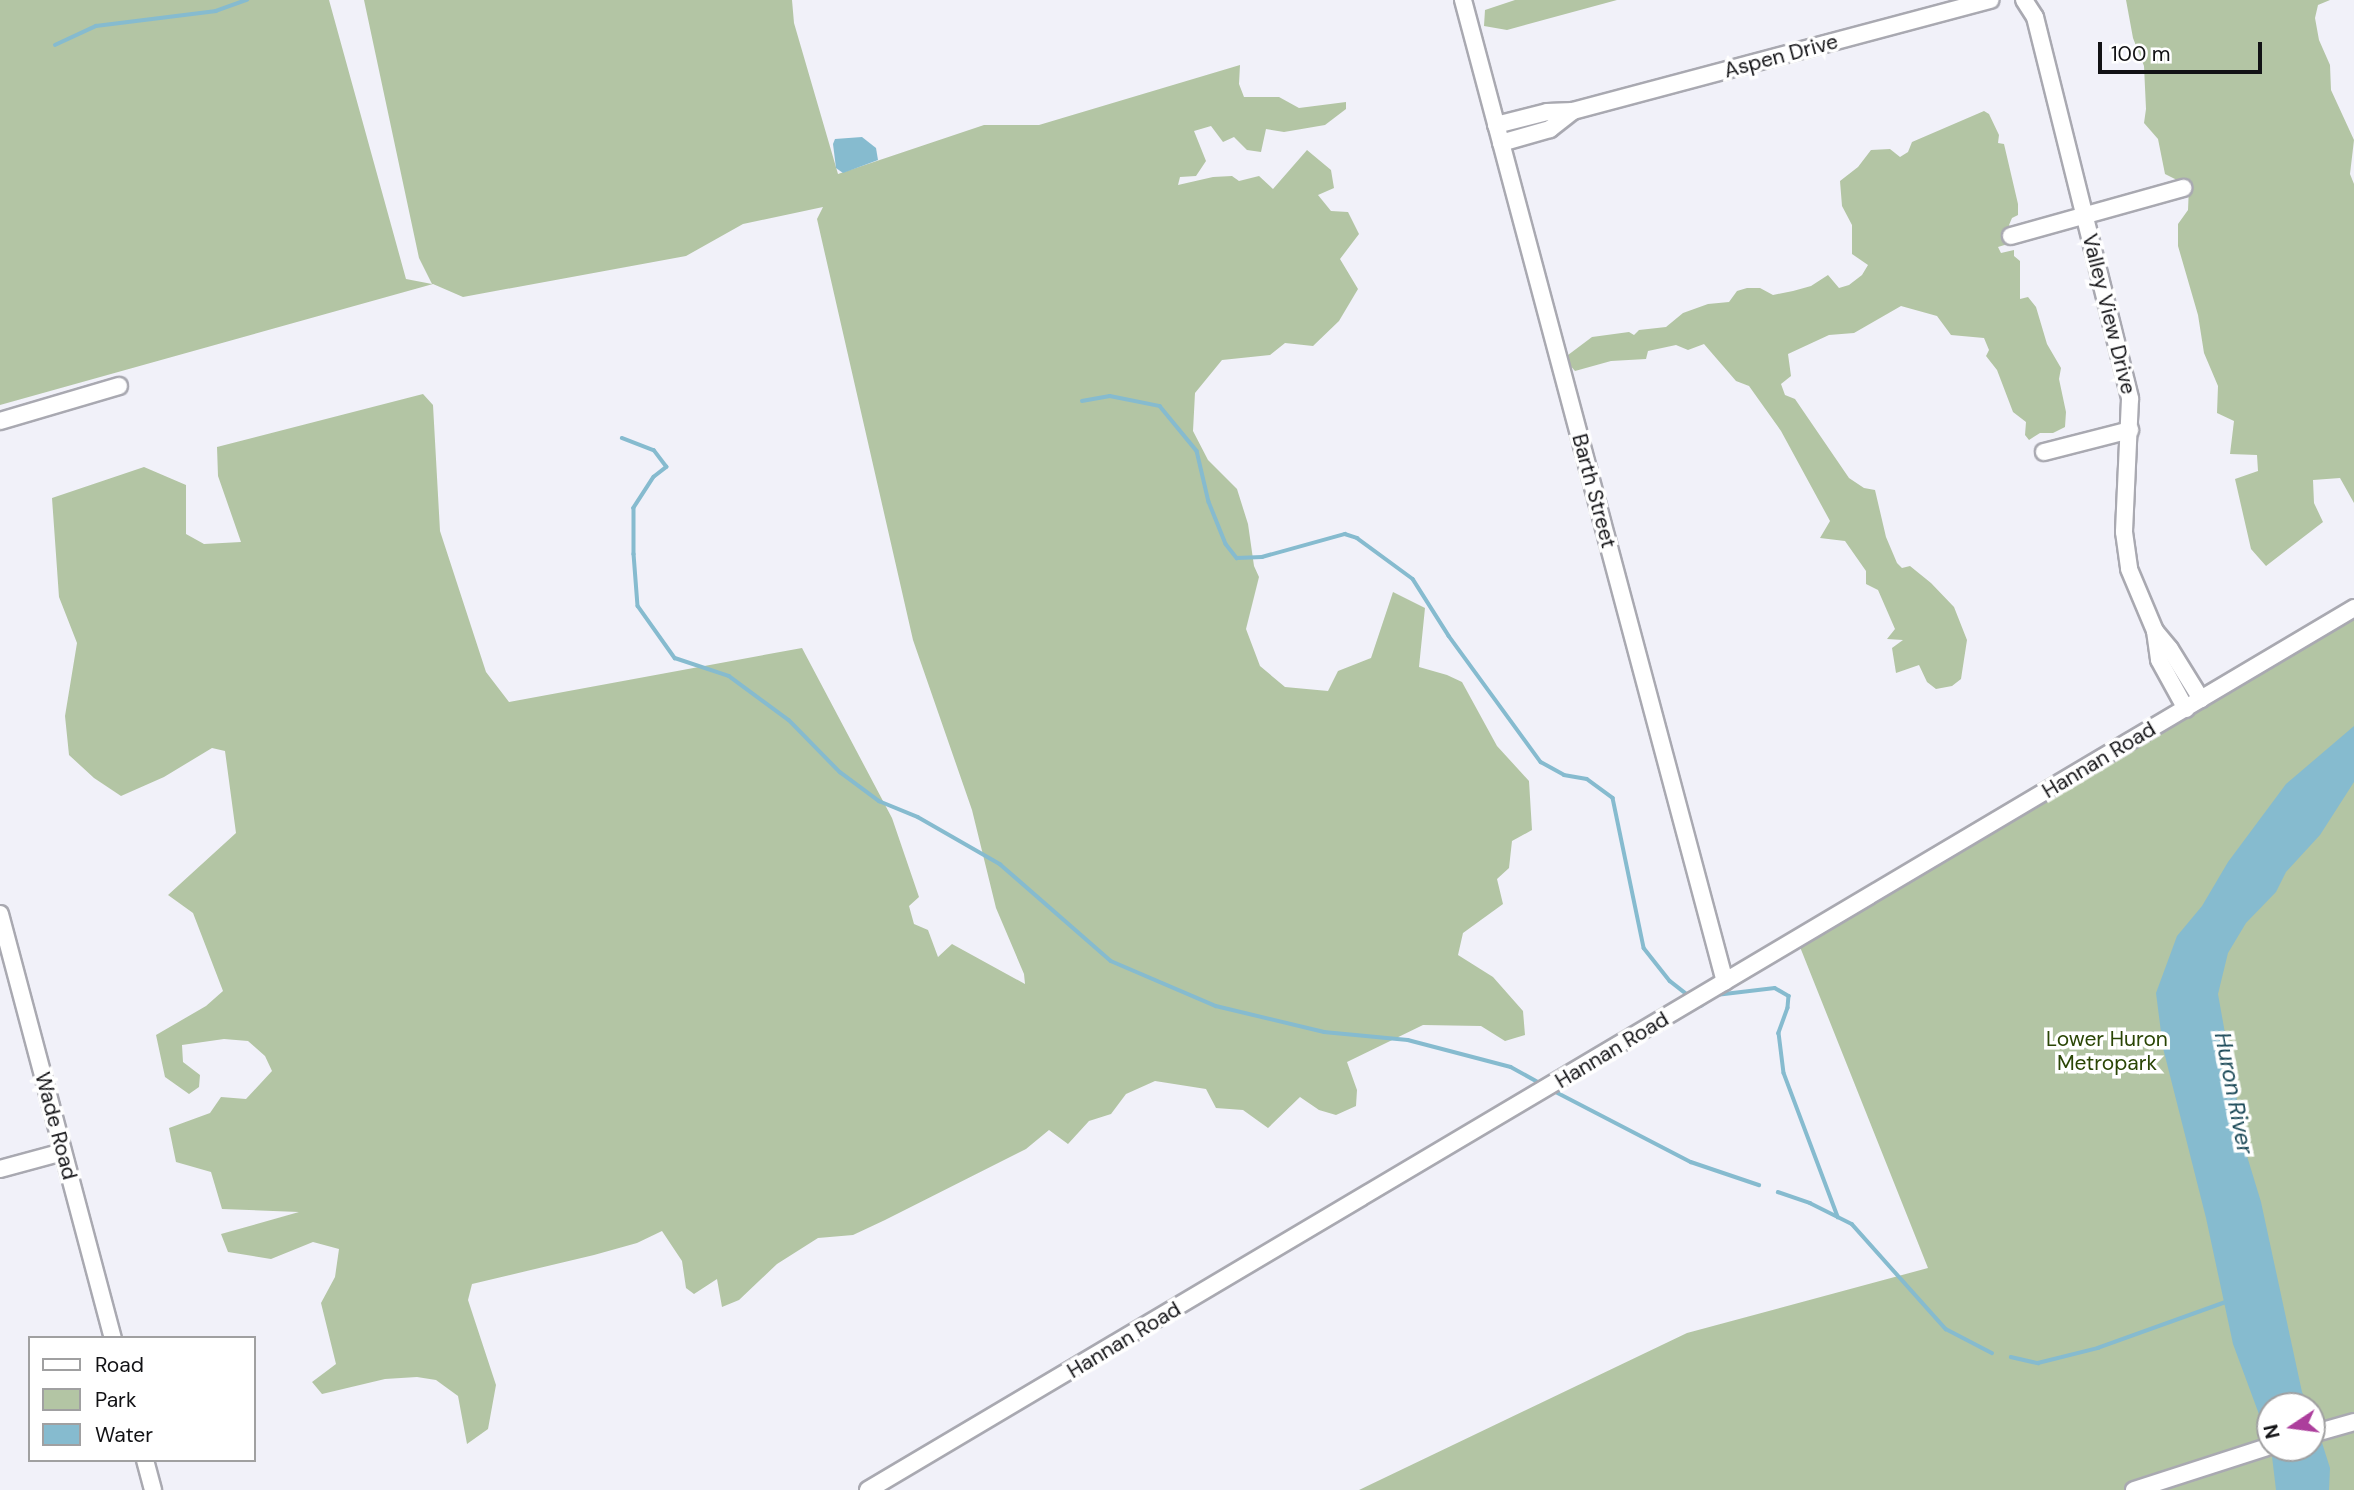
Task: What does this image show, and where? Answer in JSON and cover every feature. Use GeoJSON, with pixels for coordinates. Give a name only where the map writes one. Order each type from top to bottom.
{"type":"FeatureCollection","features":[{"type":"Feature","properties":{"kind":"street","name":"Barth Street"},"geometry":{"type":"LineString","coordinates":[[1463,0],[1726,982]]}},
{"type":"Feature","properties":{"kind":"street","name":"Aspen Drive"},"geometry":{"type":"LineString","coordinates":[[1496,125],[1547,112],[1573,111],[1990,0]]}},
{"type":"Feature","properties":{"kind":"street","name":"Valley View Drive"},"geometry":{"type":"LineString","coordinates":[[2024,0],[2035,17],[2130,399],[2125,550],[2135,591],[2155,631],[2170,649],[2201,699]]}},
{"type":"Feature","properties":{"kind":"street","name":"Aspen Drive"},"geometry":{"type":"LineString","coordinates":[[1501,143],[1550,130],[1573,111]]}},
{"type":"Feature","properties":{"kind":"street"},"geometry":{"type":"LineString","coordinates":[[2011,236],[2183,188]]}},
{"type":"Feature","properties":{"kind":"street"},"geometry":{"type":"LineString","coordinates":[[0,421],[119,386]]}},
{"type":"Feature","properties":{"kind":"street"},"geometry":{"type":"LineString","coordinates":[[2044,452],[2130,430]]}},
{"type":"Feature","properties":{"kind":"street","name":"Hannan Road"},"geometry":{"type":"LineString","coordinates":[[868,1490],[2354,608]]}},
{"type":"Feature","properties":{"kind":"street","name":"Valley View Drive"},"geometry":{"type":"LineString","coordinates":[[2155,631],[2159,660],[2186,709]]}},
{"type":"Feature","properties":{"kind":"street","name":"Wade Road"},"geometry":{"type":"LineString","coordinates":[[0,914],[112,1336]]}},
{"type":"Feature","properties":{"kind":"street"},"geometry":{"type":"LineString","coordinates":[[0,1170],[63,1152]]}},
{"type":"Feature","properties":{"kind":"street"},"geometry":{"type":"LineString","coordinates":[[2326,1430],[2354,1422]]}},
{"type":"Feature","properties":{"kind":"street"},"geometry":{"type":"LineString","coordinates":[[2134,1490],[2256,1450]]}},
{"type":"Feature","properties":{"kind":"street"},"geometry":{"type":"LineString","coordinates":[[146,1462],[153,1490]]}},
{"type":"Feature","properties":{"kind":"green space"},"geometry":{"type":"Polygon","coordinates":[[[0,0],[329,0],[406,279],[432,284],[419,258],[364,0],[792,0],[794,23],[838,174],[984,125],[1039,125],[1240,65],[1239,84],[1244,97],[1279,97],[1299,108],[1346,102],[1346,109],[1325,125],[1284,132],[1266,129],[1261,152],[1247,150],[1234,137],[1223,142],[1211,126],[1194,131],[1206,161],[1196,176],[1180,177],[1178,185],[1213,177],[1232,176],[1239,181],[1259,176],[1273,189],[1307,150],[1331,170],[1334,188],[1318,195],[1331,211],[1348,212],[1359,234],[1340,259],[1358,289],[1339,321],[1313,346],[1285,343],[1270,355],[1222,360],[1195,393],[1193,431],[1208,460],[1237,489],[1248,524],[1254,566],[1259,577],[1246,629],[1260,666],[1285,687],[1328,691],[1338,671],[1371,658],[1393,592],[1425,608],[1419,667],[1462,682],[1497,746],[1529,781],[1532,830],[1512,841],[1509,868],[1497,879],[1503,904],[1463,933],[1458,955],[1493,977],[1523,1011],[1525,1035],[1505,1041],[1481,1026],[1423,1025],[1347,1062],[1357,1090],[1356,1106],[1336,1115],[1319,1110],[1300,1097],[1268,1128],[1243,1110],[1216,1108],[1206,1089],[1155,1081],[1126,1094],[1111,1114],[1089,1121],[1068,1144],[1049,1130],[1026,1149],[853,1235],[818,1238],[777,1264],[739,1300],[722,1307],[717,1279],[694,1294],[686,1288],[682,1261],[662,1231],[637,1243],[594,1255],[472,1284],[468,1300],[496,1385],[488,1429],[467,1444],[458,1396],[436,1380],[417,1377],[385,1379],[322,1394],[312,1382],[336,1364],[321,1303],[335,1277],[339,1249],[313,1242],[271,1259],[228,1252],[221,1234],[299,1212],[222,1209],[211,1172],[176,1162],[169,1128],[210,1113],[221,1097],[246,1099],[272,1071],[265,1056],[248,1041],[224,1039],[182,1045],[183,1062],[200,1075],[199,1087],[189,1094],[165,1077],[156,1035],[206,1006],[223,991],[193,913],[168,895],[236,833],[225,751],[212,748],[164,777],[121,796],[94,778],[69,755],[65,716],[77,643],[59,597],[52,498],[144,467],[186,485],[186,534],[204,544],[241,542],[218,476],[217,447],[423,394],[433,405],[440,531],[486,672],[509,702],[802,648],[892,818],[919,897],[909,906],[914,924],[928,930],[938,957],[952,944],[1025,984],[1024,974],[996,908],[972,810],[913,640],[817,219],[823,207],[743,224],[686,256],[463,297],[433,284],[0,405],[0,0]]]}},
{"type":"Feature","properties":{"kind":"green space"},"geometry":{"type":"Polygon","coordinates":[[[1515,0],[1617,0],[1507,30],[1484,26],[1485,10],[1515,0]]]}},
{"type":"Feature","properties":{"kind":"green space"},"geometry":{"type":"Polygon","coordinates":[[[2126,0],[2330,0],[2318,5],[2315,18],[2319,40],[2330,65],[2331,90],[2354,140],[2350,174],[2354,184],[2354,503],[2340,478],[2313,480],[2314,503],[2323,522],[2266,566],[2251,549],[2235,479],[2258,471],[2257,455],[2230,454],[2234,421],[2217,413],[2218,386],[2204,353],[2198,315],[2178,246],[2178,224],[2188,210],[2189,186],[2165,174],[2158,139],[2144,123],[2144,66],[2133,38],[2126,0]]]}},
{"type":"Feature","properties":{"kind":"green space"},"geometry":{"type":"Polygon","coordinates":[[[1984,111],[1989,114],[1999,135],[1998,143],[2004,144],[2018,204],[2018,215],[2012,218],[2009,225],[2012,229],[2011,243],[1998,247],[2001,253],[2014,250],[2014,256],[2020,261],[2020,299],[2028,297],[2036,307],[2047,344],[2061,368],[2059,379],[2066,412],[2065,427],[2053,433],[2040,433],[2029,440],[2025,435],[2026,422],[2013,412],[1997,370],[1986,356],[1989,350],[1984,338],[1951,335],[1937,316],[1901,306],[1854,333],[1829,335],[1788,354],[1791,376],[1781,384],[1785,395],[1795,399],[1849,478],[1864,488],[1875,490],[1886,537],[1897,563],[1902,568],[1910,566],[1954,607],[1967,640],[1961,679],[1952,686],[1936,689],[1927,682],[1919,665],[1896,673],[1892,648],[1903,640],[1887,639],[1895,629],[1878,590],[1866,584],[1866,571],[1845,541],[1820,538],[1830,521],[1781,431],[1749,386],[1736,381],[1704,344],[1688,350],[1676,345],[1648,351],[1646,359],[1611,361],[1575,371],[1568,363],[1568,355],[1592,337],[1629,332],[1634,335],[1639,330],[1666,327],[1683,313],[1708,304],[1729,302],[1737,291],[1747,288],[1760,288],[1773,295],[1811,286],[1828,275],[1839,288],[1849,285],[1862,275],[1868,265],[1852,254],[1852,225],[1842,206],[1840,181],[1858,167],[1871,150],[1890,149],[1900,157],[1908,152],[1912,142],[1984,111]]]}},
{"type":"Feature","properties":{"kind":"green space","name":"Lower Huron Metropark"},"geometry":{"type":"Polygon","coordinates":[[[2354,616],[2354,1490],[1359,1490],[1687,1333],[1928,1268],[1800,947],[2354,616]]]}},
{"type":"Feature","properties":{"kind":"water"},"geometry":{"type":"Polygon","coordinates":[[[862,137],[876,148],[878,160],[843,173],[836,168],[833,144],[835,139],[862,137]]]}},
{"type":"Feature","properties":{"kind":"water","name":"Huron River"},"geometry":{"type":"Polygon","coordinates":[[[2354,726],[2354,782],[2320,835],[2286,872],[2276,892],[2246,923],[2228,953],[2218,994],[2247,1156],[2261,1202],[2302,1392],[2256,1392],[2256,1406],[2233,1344],[2206,1218],[2163,1048],[2156,993],[2177,936],[2202,906],[2228,862],[2286,784],[2354,726]]]}},
{"type":"Feature","properties":{"kind":"water"},"geometry":{"type":"Polygon","coordinates":[[[2326,1455],[2330,1468],[2329,1490],[2276,1490],[2273,1462],[2326,1462],[2326,1455]]]}},
{"type":"Feature","properties":{"kind":"waterway"},"geometry":{"type":"LineString","coordinates":[[55,45],[96,26],[216,11],[247,0]]}},
{"type":"Feature","properties":{"kind":"waterway"},"geometry":{"type":"LineString","coordinates":[[1082,401],[1110,396],[1160,406],[1197,451],[1209,502],[1226,544],[1237,558],[1262,557],[1345,534],[1357,538],[1413,579],[1449,636],[1541,762],[1564,775],[1587,779],[1613,798],[1644,948],[1670,981],[1688,995]]}},
{"type":"Feature","properties":{"kind":"waterway"},"geometry":{"type":"LineString","coordinates":[[622,438],[654,450],[667,467],[654,477],[634,508],[634,554],[638,606],[675,658],[729,676],[789,720],[840,772],[879,801],[918,817],[1000,864],[1111,961],[1216,1006],[1324,1032],[1408,1040],[1511,1067],[1540,1083]]}},
{"type":"Feature","properties":{"kind":"waterway"},"geometry":{"type":"LineString","coordinates":[[1701,1006],[1716,995],[1775,988],[1789,996],[1788,1008],[1779,1033],[1784,1073],[1838,1217]]}},
{"type":"Feature","properties":{"kind":"waterway"},"geometry":{"type":"LineString","coordinates":[[1556,1092],[1691,1162],[1759,1185]]}},
{"type":"Feature","properties":{"kind":"waterway"},"geometry":{"type":"LineString","coordinates":[[1778,1192],[1810,1203],[1852,1224],[1946,1329],[1992,1353]]}},
{"type":"Feature","properties":{"kind":"waterway"},"geometry":{"type":"LineString","coordinates":[[2011,1357],[2038,1363],[2098,1348],[2226,1302]]}}]}
